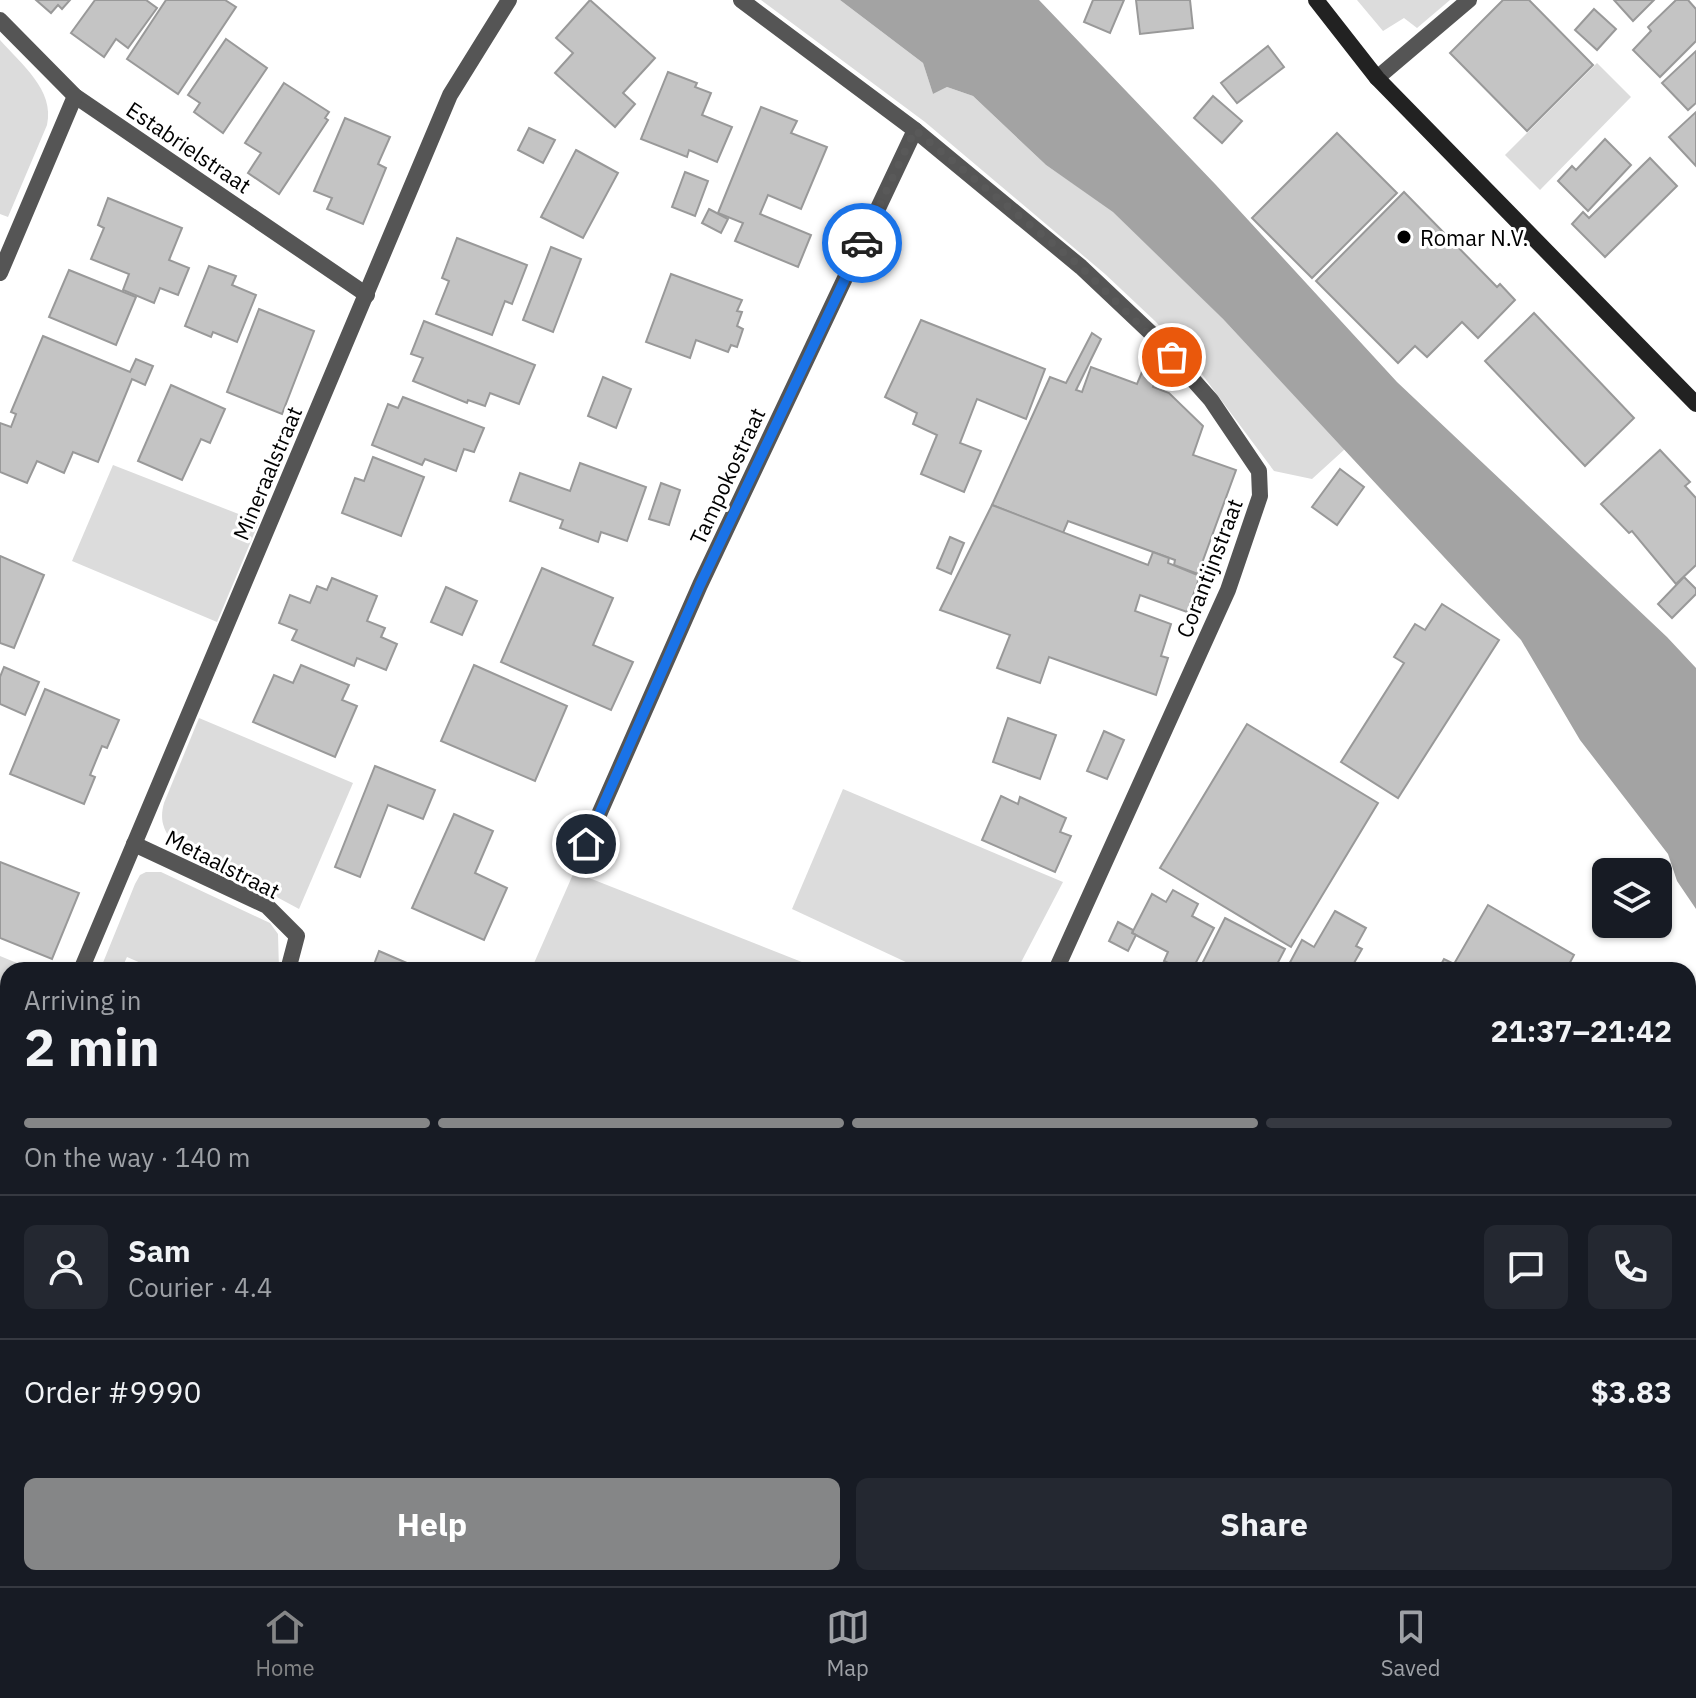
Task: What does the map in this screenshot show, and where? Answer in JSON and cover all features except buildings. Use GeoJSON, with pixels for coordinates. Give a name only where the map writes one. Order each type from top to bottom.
{"type":"FeatureCollection","features":[{"type":"Feature","properties":{"kind":"main road"},"geometry":{"type":"LineString","coordinates":[[1316,0],[1377,78],[1696,404]]}},
{"type":"Feature","properties":{"kind":"street","name":"Mineraalstraat"},"geometry":{"type":"LineString","coordinates":[[84,962],[450,95],[509,0]]}},
{"type":"Feature","properties":{"kind":"street","name":"Corantijnstraat"},"geometry":{"type":"LineString","coordinates":[[741,0],[915,130],[1081,267],[1153,335],[1211,400],[1259,471],[1260,496],[1228,590],[1060,962]]}},
{"type":"Feature","properties":{"kind":"street"},"geometry":{"type":"LineString","coordinates":[[1377,78],[1469,0]]}},
{"type":"Feature","properties":{"kind":"street","name":"Estabrielstraat"},"geometry":{"type":"LineString","coordinates":[[0,20],[75,96],[367,295]]}},
{"type":"Feature","properties":{"kind":"street"},"geometry":{"type":"LineString","coordinates":[[0,273],[75,96]]}},
{"type":"Feature","properties":{"kind":"street","name":"Tampokostraat"},"geometry":{"type":"LineString","coordinates":[[586,844],[700,585],[915,130]]}},
{"type":"Feature","properties":{"kind":"street","name":"Metaalstraat"},"geometry":{"type":"LineString","coordinates":[[134,844],[267,906],[297,936],[290,962]]}},
{"type":"Feature","properties":{"kind":"shaded area"},"geometry":{"type":"Polygon","coordinates":[[[761,0],[840,0],[923,63],[933,94],[947,87],[973,96],[1046,165],[1113,211],[1223,319],[1345,449],[1312,479],[1274,471],[1201,373],[1156,322],[1105,274],[925,122],[761,0]]]}},
{"type":"Feature","properties":{"kind":"shaded area"},"geometry":{"type":"Polygon","coordinates":[[[840,0],[1039,0],[1216,185],[1397,382],[1696,668],[1696,909],[1677,881],[1672,858],[1580,740],[1521,640],[1223,319],[1113,212],[1046,165],[973,96],[947,87],[933,94],[923,63],[840,0]]]}},
{"type":"Feature","properties":{"kind":"shaded area"},"geometry":{"type":"Polygon","coordinates":[[[1357,0],[1450,0],[1417,28],[1404,18],[1383,31],[1357,0]]]}},
{"type":"Feature","properties":{"kind":"shaded area"},"geometry":{"type":"Polygon","coordinates":[[[0,40],[34,78],[46,100],[48,112],[47,125],[8,217],[0,214],[0,40]]]}},
{"type":"Feature","properties":{"kind":"shaded area"},"geometry":{"type":"Polygon","coordinates":[[[1597,63],[1631,97],[1540,190],[1505,155],[1597,63]]]}},
{"type":"Feature","properties":{"kind":"shaded area"},"geometry":{"type":"Polygon","coordinates":[[[113,465],[259,522],[217,622],[72,561],[113,465]]]}},
{"type":"Feature","properties":{"kind":"shaded area"},"geometry":{"type":"Polygon","coordinates":[[[199,718],[353,783],[299,909],[171,840],[166,831],[162,818],[164,803],[199,718]]]}},
{"type":"Feature","properties":{"kind":"shaded area"},"geometry":{"type":"Polygon","coordinates":[[[843,789],[1063,882],[1021,962],[906,962],[792,909],[843,789]]]}},
{"type":"Feature","properties":{"kind":"shaded area"},"geometry":{"type":"Polygon","coordinates":[[[161,872],[270,923],[278,934],[279,962],[139,962],[127,957],[125,962],[103,962],[140,875],[161,872]]]}},
{"type":"Feature","properties":{"kind":"shaded area"},"geometry":{"type":"Polygon","coordinates":[[[574,872],[802,962],[535,962],[574,872]]]}},
{"type":"Feature","properties":{"kind":"shaded area"},"geometry":{"type":"Polygon","coordinates":[[[0,956],[15,962],[0,962],[0,956]]]}},
{"type":"Feature","properties":{"kind":"way so far"},"geometry":{"type":"LineString","coordinates":[[862,243],[915,130],[1081,267],[1172,357]]}},
{"type":"Feature","properties":{"kind":"place","name":"Romar N.V."},"geometry":{"type":"Point","coordinates":[1404,237]}},
{"type":"Feature","properties":{"kind":"route"},"geometry":{"type":"LineString","coordinates":[[586,844],[700,585],[862,243]]}}]}
